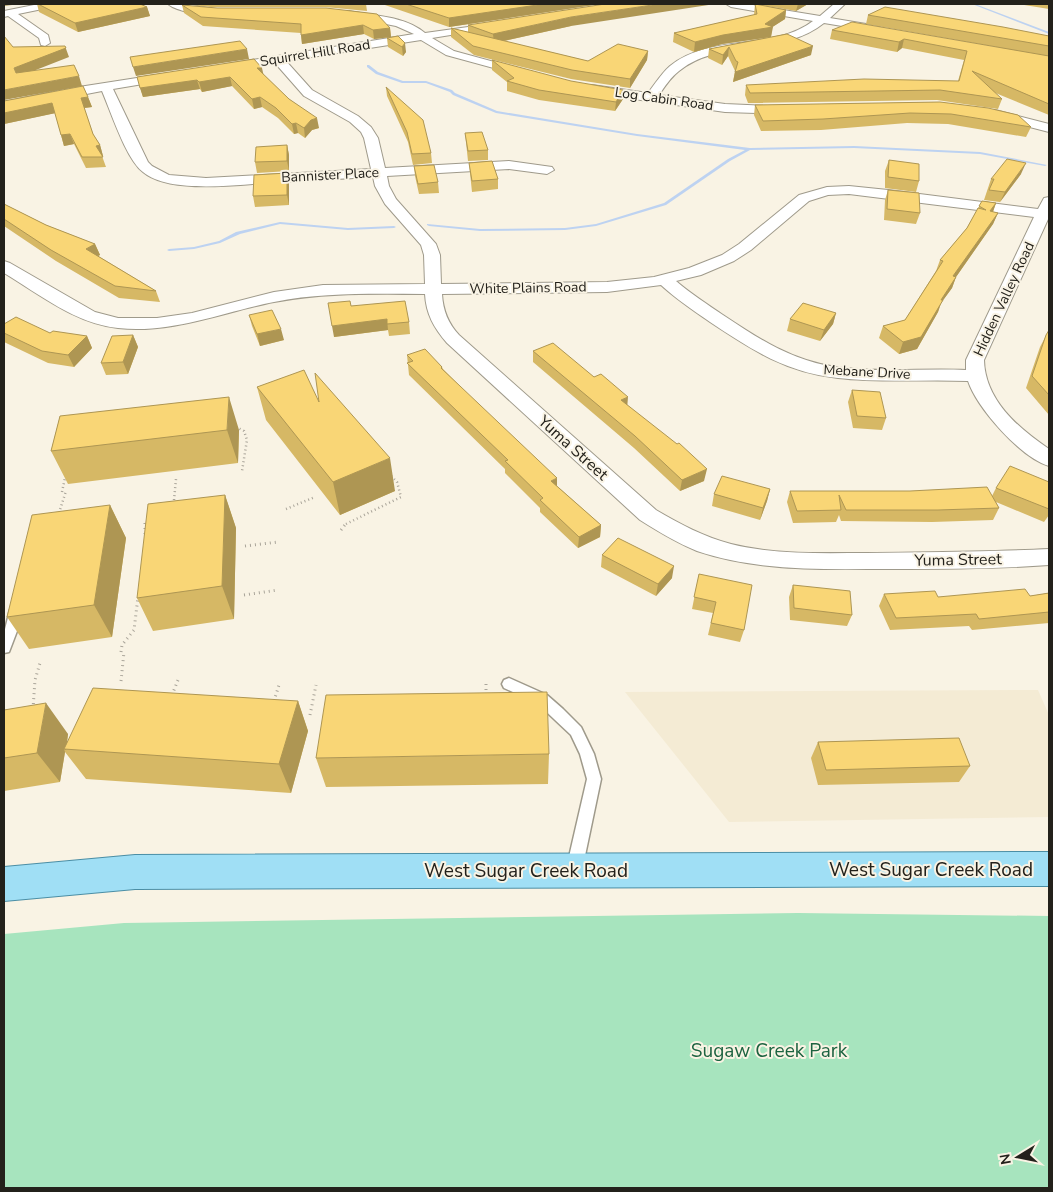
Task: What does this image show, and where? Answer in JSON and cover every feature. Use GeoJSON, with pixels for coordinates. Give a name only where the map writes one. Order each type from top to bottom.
{"type":"FeatureCollection","features":[{"type":"Feature","properties":{"kind":"main road","name":"West Sugar Creek Road"},"geometry":{"type":"LineString","coordinates":[[4,884],[135,872],[1049,869]]}},
{"type":"Feature","properties":{"kind":"street"},"geometry":{"type":"LineString","coordinates":[[7,14],[53,4]]}},
{"type":"Feature","properties":{"kind":"street"},"geometry":{"type":"LineString","coordinates":[[173,4],[198,11],[227,12]]}},
{"type":"Feature","properties":{"kind":"street"},"geometry":{"type":"LineString","coordinates":[[731,4],[890,31]]}},
{"type":"Feature","properties":{"kind":"street"},"geometry":{"type":"LineString","coordinates":[[651,98],[668,76],[684,62],[715,52],[790,37],[812,27],[840,4]]}},
{"type":"Feature","properties":{"kind":"street"},"geometry":{"type":"LineString","coordinates":[[340,13],[392,21],[409,27],[433,44],[450,53],[539,77]]}},
{"type":"Feature","properties":{"kind":"street"},"geometry":{"type":"LineString","coordinates":[[7,14],[44,37],[45,43]]}},
{"type":"Feature","properties":{"kind":"street","name":"Squirrel Hill Road"},"geometry":{"type":"LineString","coordinates":[[218,69],[510,22]]}},
{"type":"Feature","properties":{"kind":"street","name":"Yuma Street"},"geometry":{"type":"LineString","coordinates":[[278,59],[308,93],[354,119],[366,130],[371,138],[382,186],[390,201],[428,244],[432,255],[434,305],[441,325],[453,339],[648,515],[667,528],[695,542],[734,554],[775,561],[958,561],[1049,557]]}},
{"type":"Feature","properties":{"kind":"street"},"geometry":{"type":"LineString","coordinates":[[4,106],[180,75]]}},
{"type":"Feature","properties":{"kind":"street","name":"Bannister Place"},"geometry":{"type":"LineString","coordinates":[[106,87],[142,164],[160,176],[174,180],[201,182],[509,165],[547,170]]}},
{"type":"Feature","properties":{"kind":"street","name":"Log Cabin Road"},"geometry":{"type":"LineString","coordinates":[[579,87],[725,108],[798,110]]}},
{"type":"Feature","properties":{"kind":"street"},"geometry":{"type":"LineString","coordinates":[[985,112],[1049,128]]}},
{"type":"Feature","properties":{"kind":"street","name":"White Plains Road"},"geometry":{"type":"LineString","coordinates":[[4,266],[82,312],[118,323],[140,324],[175,321],[298,293],[322,290],[607,287],[665,280],[695,272],[728,258],[745,247],[804,198],[827,191],[848,190],[1046,208]]}},
{"type":"Feature","properties":{"kind":"street","name":"Hidden Valley Road"},"geometry":{"type":"LineString","coordinates":[[1046,208],[975,360],[975,376],[995,411],[1014,432],[1049,459]]}},
{"type":"Feature","properties":{"kind":"street","name":"Mebane Drive"},"geometry":{"type":"LineString","coordinates":[[665,280],[684,296],[761,349],[793,363],[843,374],[975,376]]}},
{"type":"Feature","properties":{"kind":"lane"},"geometry":{"type":"LineString","coordinates":[[4,648],[11,631],[18,602]]}},
{"type":"Feature","properties":{"kind":"lane"},"geometry":{"type":"LineString","coordinates":[[509,684],[542,699],[558,713],[576,731],[587,754],[594,779],[574,870]]}},
{"type":"Feature","properties":{"kind":"path"},"geometry":{"type":"LineString","coordinates":[[230,426],[236,426],[244,432],[247,440],[242,471]]}},
{"type":"Feature","properties":{"kind":"path"},"geometry":{"type":"LineString","coordinates":[[62,492],[67,466]]}},
{"type":"Feature","properties":{"kind":"path"},"geometry":{"type":"LineString","coordinates":[[340,530],[347,522],[401,497],[396,482],[390,475]]}},
{"type":"Feature","properties":{"kind":"path"},"geometry":{"type":"LineString","coordinates":[[174,500],[176,479]]}},
{"type":"Feature","properties":{"kind":"path"},"geometry":{"type":"LineString","coordinates":[[56,521],[64,504],[66,491]]}},
{"type":"Feature","properties":{"kind":"path"},"geometry":{"type":"LineString","coordinates":[[286,509],[315,497]]}},
{"type":"Feature","properties":{"kind":"path"},"geometry":{"type":"LineString","coordinates":[[145,523],[146,540]]}},
{"type":"Feature","properties":{"kind":"path"},"geometry":{"type":"LineString","coordinates":[[245,546],[278,542]]}},
{"type":"Feature","properties":{"kind":"path"},"geometry":{"type":"LineString","coordinates":[[244,595],[278,590]]}},
{"type":"Feature","properties":{"kind":"path"},"geometry":{"type":"LineString","coordinates":[[120,681],[122,645],[134,630],[139,594]]}},
{"type":"Feature","properties":{"kind":"path"},"geometry":{"type":"LineString","coordinates":[[31,716],[35,680],[40,663]]}},
{"type":"Feature","properties":{"kind":"path"},"geometry":{"type":"LineString","coordinates":[[170,702],[178,680]]}},
{"type":"Feature","properties":{"kind":"path"},"geometry":{"type":"LineString","coordinates":[[486,684],[486,703]]}},
{"type":"Feature","properties":{"kind":"path"},"geometry":{"type":"LineString","coordinates":[[272,707],[279,685]]}},
{"type":"Feature","properties":{"kind":"path"},"geometry":{"type":"LineString","coordinates":[[310,715],[316,685]]}},
{"type":"Feature","properties":{"kind":"shaded area"},"geometry":{"type":"Polygon","coordinates":[[[1038,690],[1049,715],[1049,817],[729,822],[625,692],[1038,690]]]}},
{"type":"Feature","properties":{"kind":"green space","name":"Sugaw Creek Park"},"geometry":{"type":"Polygon","coordinates":[[[798,913],[1049,916],[1049,1188],[4,1188],[4,934],[124,923],[798,913]]]}},
{"type":"Feature","properties":{"kind":"building"},"geometry":{"type":"Polygon","coordinates":[[[38,4],[140,4],[147,7],[75,23],[38,4]]]}},
{"type":"Feature","properties":{"kind":"building"},"geometry":{"type":"Polygon","coordinates":[[[406,4],[544,4],[449,18],[406,4]]]}},
{"type":"Feature","properties":{"kind":"building"},"geometry":{"type":"Polygon","coordinates":[[[605,4],[659,4],[571,17],[493,34],[468,25],[605,4]]]}},
{"type":"Feature","properties":{"kind":"building"},"geometry":{"type":"Polygon","coordinates":[[[755,4],[786,10],[765,24],[773,27],[723,35],[695,42],[674,33],[757,14],[755,4]]]}},
{"type":"Feature","properties":{"kind":"building"},"geometry":{"type":"Polygon","coordinates":[[[182,5],[217,8],[326,8],[377,14],[390,28],[373,30],[363,25],[301,35],[301,24],[201,17],[182,5]]]}},
{"type":"Feature","properties":{"kind":"building"},"geometry":{"type":"Polygon","coordinates":[[[885,7],[1049,36],[1049,46],[868,15],[885,7]]]}},
{"type":"Feature","properties":{"kind":"building"},"geometry":{"type":"Polygon","coordinates":[[[852,22],[1049,56],[1049,104],[972,71],[1002,99],[940,90],[750,93],[746,85],[864,79],[959,81],[967,51],[904,39],[899,42],[832,30],[852,22]]]}},
{"type":"Feature","properties":{"kind":"building"},"geometry":{"type":"Polygon","coordinates":[[[451,28],[588,61],[618,44],[648,51],[630,79],[572,70],[473,46],[451,28]]]}},
{"type":"Feature","properties":{"kind":"building"},"geometry":{"type":"Polygon","coordinates":[[[787,34],[813,46],[735,72],[738,62],[729,47],[723,55],[709,49],[787,34]]]}},
{"type":"Feature","properties":{"kind":"building"},"geometry":{"type":"Polygon","coordinates":[[[4,36],[13,47],[65,46],[66,48],[14,68],[16,73],[74,65],[79,76],[4,90],[4,36]]]}},
{"type":"Feature","properties":{"kind":"building"},"geometry":{"type":"Polygon","coordinates":[[[398,36],[405,43],[402,47],[387,38],[398,36]]]}},
{"type":"Feature","properties":{"kind":"building"},"geometry":{"type":"Polygon","coordinates":[[[240,41],[247,49],[133,67],[130,57],[240,41]]]}},
{"type":"Feature","properties":{"kind":"building"},"geometry":{"type":"Polygon","coordinates":[[[254,59],[262,68],[257,68],[289,99],[317,118],[311,120],[304,128],[296,123],[292,124],[276,108],[260,97],[252,99],[230,77],[140,88],[137,77],[254,59]]]}},
{"type":"Feature","properties":{"kind":"building"},"geometry":{"type":"Polygon","coordinates":[[[492,60],[571,81],[623,90],[616,102],[539,90],[507,81],[514,78],[492,60]]]}},
{"type":"Feature","properties":{"kind":"building"},"geometry":{"type":"Polygon","coordinates":[[[83,86],[88,97],[81,98],[93,134],[100,145],[96,146],[103,157],[82,157],[70,134],[61,135],[52,103],[4,113],[4,101],[83,86]]]}},
{"type":"Feature","properties":{"kind":"building"},"geometry":{"type":"Polygon","coordinates":[[[386,87],[423,120],[431,153],[412,154],[407,132],[386,87]]]}},
{"type":"Feature","properties":{"kind":"building"},"geometry":{"type":"Polygon","coordinates":[[[940,102],[988,108],[1018,115],[1031,127],[951,114],[910,113],[763,121],[755,105],[940,102]]]}},
{"type":"Feature","properties":{"kind":"building"},"geometry":{"type":"Polygon","coordinates":[[[482,132],[488,150],[468,151],[465,133],[482,132]]]}},
{"type":"Feature","properties":{"kind":"building"},"geometry":{"type":"Polygon","coordinates":[[[287,145],[287,161],[255,162],[256,147],[287,145]]]}},
{"type":"Feature","properties":{"kind":"building"},"geometry":{"type":"Polygon","coordinates":[[[1007,159],[1026,163],[1005,192],[989,190],[994,179],[991,179],[1007,159]]]}},
{"type":"Feature","properties":{"kind":"building"},"geometry":{"type":"Polygon","coordinates":[[[889,160],[919,164],[919,181],[888,177],[889,160]]]}},
{"type":"Feature","properties":{"kind":"building"},"geometry":{"type":"Polygon","coordinates":[[[492,161],[498,179],[472,181],[469,163],[492,161]]]}},
{"type":"Feature","properties":{"kind":"building"},"geometry":{"type":"Polygon","coordinates":[[[434,165],[438,182],[418,184],[414,166],[434,165]]]}},
{"type":"Feature","properties":{"kind":"building"},"geometry":{"type":"Polygon","coordinates":[[[287,173],[287,195],[253,196],[254,175],[287,173]]]}},
{"type":"Feature","properties":{"kind":"building"},"geometry":{"type":"Polygon","coordinates":[[[888,190],[919,193],[920,213],[887,209],[888,190]]]}},
{"type":"Feature","properties":{"kind":"building"},"geometry":{"type":"Polygon","coordinates":[[[982,201],[996,203],[990,211],[998,213],[953,276],[956,277],[921,337],[903,342],[883,326],[905,320],[943,261],[940,260],[967,228],[978,208],[986,210],[979,206],[982,201]]]}},
{"type":"Feature","properties":{"kind":"building"},"geometry":{"type":"Polygon","coordinates":[[[4,204],[46,225],[95,244],[86,249],[156,291],[115,286],[51,250],[4,219],[4,204]]]}},
{"type":"Feature","properties":{"kind":"building"},"geometry":{"type":"Polygon","coordinates":[[[350,301],[351,306],[405,301],[409,322],[387,324],[387,319],[332,326],[328,303],[350,301]]]}},
{"type":"Feature","properties":{"kind":"building"},"geometry":{"type":"Polygon","coordinates":[[[803,303],[836,313],[824,330],[790,319],[803,303]]]}},
{"type":"Feature","properties":{"kind":"building"},"geometry":{"type":"Polygon","coordinates":[[[272,310],[281,329],[257,334],[249,315],[272,310]]]}},
{"type":"Feature","properties":{"kind":"building"},"geometry":{"type":"Polygon","coordinates":[[[16,317],[50,333],[53,331],[87,336],[68,355],[42,351],[4,333],[4,324],[16,317]]]}},
{"type":"Feature","properties":{"kind":"building"},"geometry":{"type":"Polygon","coordinates":[[[1049,330],[1049,395],[1032,376],[1049,330]]]}},
{"type":"Feature","properties":{"kind":"building"},"geometry":{"type":"Polygon","coordinates":[[[133,335],[123,362],[101,363],[112,336],[133,335]]]}},
{"type":"Feature","properties":{"kind":"building"},"geometry":{"type":"Polygon","coordinates":[[[553,343],[594,377],[601,374],[628,397],[621,400],[677,444],[679,443],[707,469],[682,480],[635,436],[533,351],[553,343]]]}},
{"type":"Feature","properties":{"kind":"building"},"geometry":{"type":"Polygon","coordinates":[[[425,349],[441,368],[557,478],[551,481],[601,525],[579,537],[540,500],[543,498],[505,461],[508,460],[407,363],[413,361],[407,355],[425,349]]]}},
{"type":"Feature","properties":{"kind":"building"},"geometry":{"type":"Polygon","coordinates":[[[304,370],[319,402],[315,373],[390,458],[333,482],[257,387],[304,370]]]}},
{"type":"Feature","properties":{"kind":"building"},"geometry":{"type":"Polygon","coordinates":[[[852,390],[880,392],[886,418],[857,416],[852,390]]]}},
{"type":"Feature","properties":{"kind":"building"},"geometry":{"type":"Polygon","coordinates":[[[229,397],[227,430],[51,451],[60,416],[229,397]]]}},
{"type":"Feature","properties":{"kind":"building"},"geometry":{"type":"Polygon","coordinates":[[[1010,466],[1049,482],[1049,509],[996,488],[1010,466]]]}},
{"type":"Feature","properties":{"kind":"building"},"geometry":{"type":"Polygon","coordinates":[[[722,476],[770,489],[763,508],[714,494],[722,476]]]}},
{"type":"Feature","properties":{"kind":"building"},"geometry":{"type":"Polygon","coordinates":[[[987,487],[999,508],[846,510],[839,495],[841,510],[797,511],[790,491],[910,491],[987,487]]]}},
{"type":"Feature","properties":{"kind":"building"},"geometry":{"type":"Polygon","coordinates":[[[225,495],[222,586],[137,598],[148,504],[225,495]]]}},
{"type":"Feature","properties":{"kind":"building"},"geometry":{"type":"Polygon","coordinates":[[[110,505],[94,605],[7,617],[32,515],[110,505]]]}},
{"type":"Feature","properties":{"kind":"building"},"geometry":{"type":"Polygon","coordinates":[[[618,538],[674,566],[658,584],[602,555],[618,538]]]}},
{"type":"Feature","properties":{"kind":"building"},"geometry":{"type":"Polygon","coordinates":[[[699,574],[752,585],[744,630],[711,623],[716,602],[694,597],[699,574]]]}},
{"type":"Feature","properties":{"kind":"building"},"geometry":{"type":"Polygon","coordinates":[[[793,585],[850,591],[852,615],[794,608],[793,585]]]}},
{"type":"Feature","properties":{"kind":"building"},"geometry":{"type":"Polygon","coordinates":[[[1025,589],[1030,596],[1049,593],[1049,612],[979,619],[976,614],[896,618],[884,594],[935,591],[938,597],[1025,589]]]}},
{"type":"Feature","properties":{"kind":"building"},"geometry":{"type":"Polygon","coordinates":[[[93,688],[298,701],[279,764],[64,749],[93,688]]]}},
{"type":"Feature","properties":{"kind":"building"},"geometry":{"type":"Polygon","coordinates":[[[547,692],[549,754],[316,758],[326,695],[547,692]]]}},
{"type":"Feature","properties":{"kind":"building"},"geometry":{"type":"Polygon","coordinates":[[[46,703],[37,753],[4,758],[4,710],[46,703]]]}},
{"type":"Feature","properties":{"kind":"building"},"geometry":{"type":"Polygon","coordinates":[[[959,738],[970,766],[826,770],[818,742],[959,738]]]}},
{"type":"Feature","properties":{"kind":"waterway"},"geometry":{"type":"LineString","coordinates":[[973,4],[1049,33]]}},
{"type":"Feature","properties":{"kind":"waterway"},"geometry":{"type":"LineString","coordinates":[[368,66],[377,73],[403,82],[426,82],[451,91],[496,112],[637,135],[750,149],[854,147],[980,153],[1045,165]]}},
{"type":"Feature","properties":{"kind":"waterway"},"geometry":{"type":"LineString","coordinates":[[429,225],[480,230],[565,229],[596,225],[665,204],[729,160],[749,149]]}},
{"type":"Feature","properties":{"kind":"waterway"},"geometry":{"type":"LineString","coordinates":[[169,250],[194,248],[220,242],[238,233],[280,223],[348,229],[394,227]]}}]}
